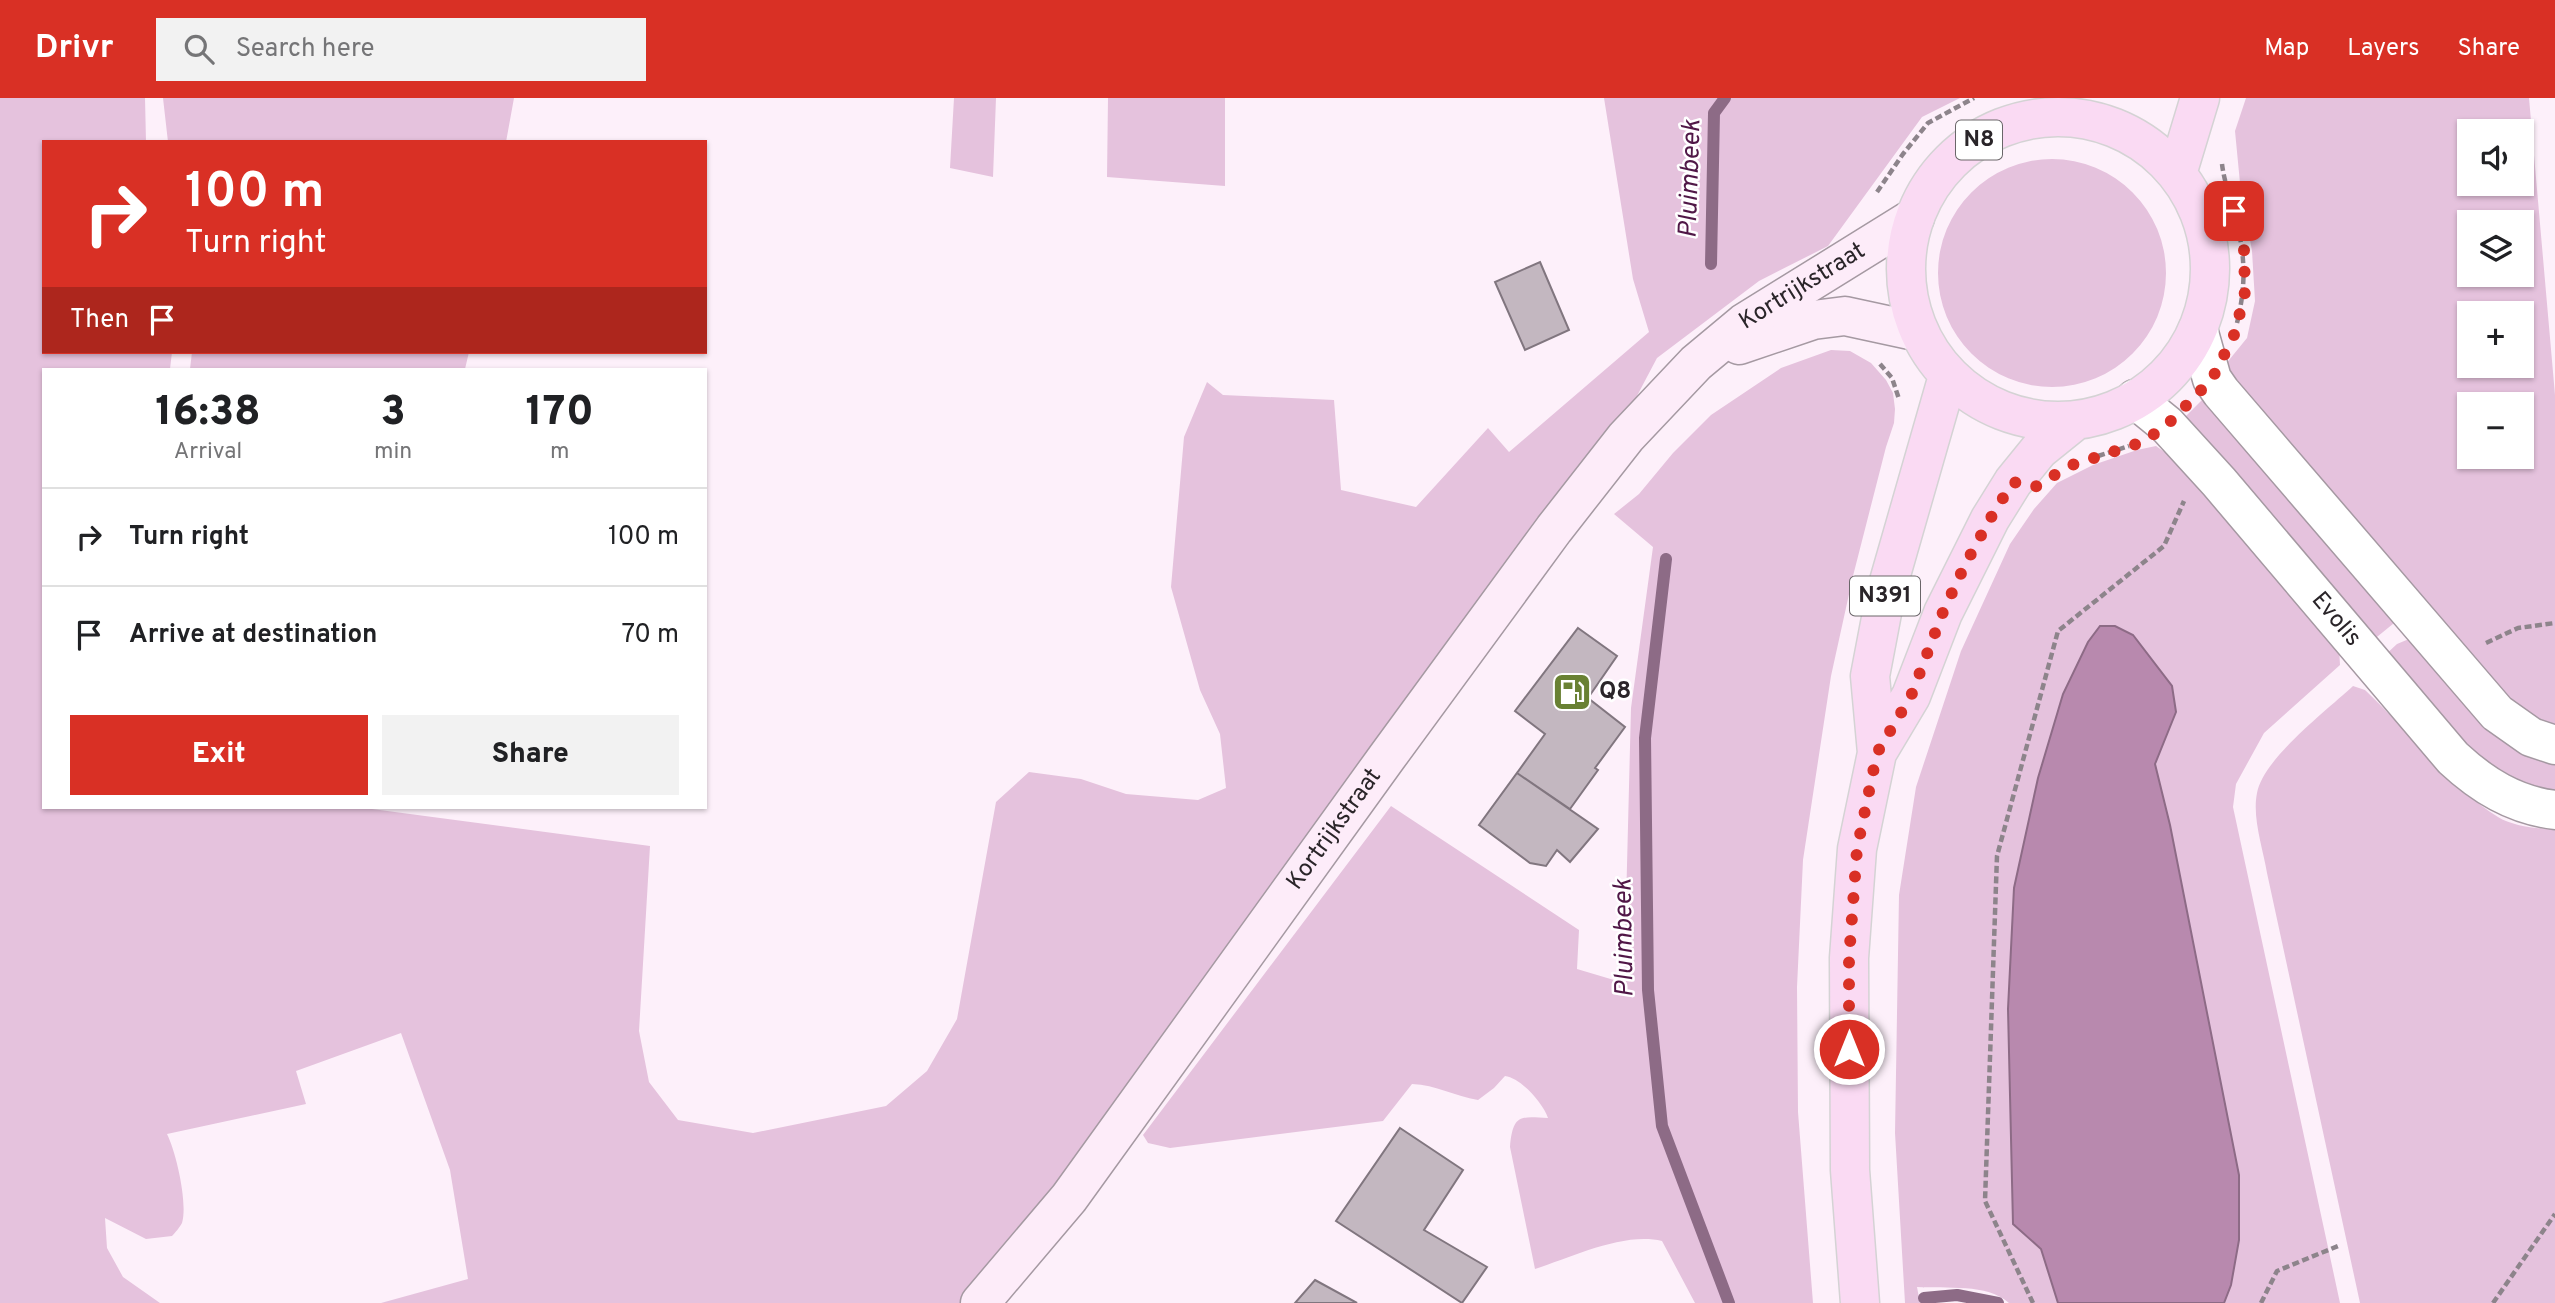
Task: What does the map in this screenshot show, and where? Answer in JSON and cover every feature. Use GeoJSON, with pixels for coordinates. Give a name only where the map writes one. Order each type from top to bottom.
{"type":"FeatureCollection","features":[{"type":"Feature","properties":{"kind":"main road"},"geometry":{"type":"LineString","coordinates":[[2177,174],[2200,98]]}},
{"type":"Feature","properties":{"kind":"main road","name":"N8"},"geometry":{"type":"LineString","coordinates":[[2088,108],[2114,127],[2149,146],[2177,174],[2198,209],[2209,248],[2209,290],[2198,329],[2179,362],[2152,389],[2116,410],[2075,421],[2041,421],[2007,413],[1976,398],[1948,376],[1919,332],[1909,298],[1906,262],[1915,217],[1934,181],[1962,151],[1997,130],[2036,118],[2088,108]]}},
{"type":"Feature","properties":{"kind":"main road","name":"Kortrijkstraat"},"geometry":{"type":"LineString","coordinates":[[981,1303],[1069,1198],[1554,528],[1626,437],[1696,363],[1744,323],[1915,217]]}},
{"type":"Feature","properties":{"kind":"main road","name":"Kortrijkstraat"},"geometry":{"type":"LineString","coordinates":[[1696,363],[1812,320],[1845,316],[1919,332]]}},
{"type":"Feature","properties":{"kind":"main road","name":"N391"},"geometry":{"type":"LineString","coordinates":[[1860,1303],[1850,1170],[1849,958],[1857,849],[1877,753],[1870,676],[1886,592],[1948,376]]}},
{"type":"Feature","properties":{"kind":"main road","name":"N391"},"geometry":{"type":"LineString","coordinates":[[1877,753],[1911,696],[1943,612],[1990,519],[2013,482],[2039,450],[2075,421]]}},
{"type":"Feature","properties":{"kind":"street"},"geometry":{"type":"LineString","coordinates":[[2198,329],[2212,379],[2497,713],[2530,737],[2555,745]]}},
{"type":"Feature","properties":{"kind":"street","name":"Evolis"},"geometry":{"type":"LineString","coordinates":[[2135,399],[2167,425],[2201,462],[2453,758],[2472,776],[2496,792],[2521,803],[2555,810]]}},
{"type":"Feature","properties":{"kind":"path"},"geometry":{"type":"LineString","coordinates":[[1873,197],[1903,153],[1928,123],[1973,98]]}},
{"type":"Feature","properties":{"kind":"path"},"geometry":{"type":"LineString","coordinates":[[2212,379],[2235,333],[2245,292],[2244,250],[2223,179],[2221,159]]}},
{"type":"Feature","properties":{"kind":"path"},"geometry":{"type":"LineString","coordinates":[[1845,316],[1850,344],[1875,358],[1892,378],[1901,404]]}},
{"type":"Feature","properties":{"kind":"path"},"geometry":{"type":"LineString","coordinates":[[2095,457],[2143,442],[2167,425]]}},
{"type":"Feature","properties":{"kind":"path"},"geometry":{"type":"LineString","coordinates":[[2033,1303],[1985,1201],[1997,856],[2058,631],[2164,546],[2201,462]]}},
{"type":"Feature","properties":{"kind":"path"},"geometry":{"type":"LineString","coordinates":[[2458,666],[2487,643],[2518,628],[2555,623]]}},
{"type":"Feature","properties":{"kind":"path"},"geometry":{"type":"LineString","coordinates":[[2493,1303],[2555,1214]]}},
{"type":"Feature","properties":{"kind":"path"},"geometry":{"type":"LineString","coordinates":[[2261,1303],[2277,1271],[2338,1245]]}},
{"type":"Feature","properties":{"kind":"shaded area"},"geometry":{"type":"Polygon","coordinates":[[[0,98],[145,98],[146,140],[42,140],[42,354],[172,354],[170,368],[42,368],[42,809],[372,809],[650,846],[639,1031],[649,1082],[678,1120],[753,1133],[886,1106],[927,1071],[957,1019],[996,802],[1029,772],[1081,779],[1126,794],[1198,800],[1226,788],[1220,734],[1200,690],[1171,587],[1184,437],[1207,382],[1223,395],[1334,400],[1341,490],[1416,507],[1488,428],[1509,452],[1649,332],[1633,279],[1604,98],[1960,98],[1922,117],[1828,246],[1759,281],[1657,358],[1629,411],[1459,626],[1243,935],[1054,1198],[963,1303],[381,1303],[468,1279],[450,1170],[401,1033],[296,1071],[306,1104],[167,1134],[182,1191],[183,1214],[179,1228],[172,1236],[146,1239],[105,1218],[107,1248],[123,1277],[160,1303],[0,1303],[0,98]]]}},
{"type":"Feature","properties":{"kind":"shaded area"},"geometry":{"type":"Polygon","coordinates":[[[163,98],[514,98],[506,140],[168,140],[163,98]]]}},
{"type":"Feature","properties":{"kind":"shaded area"},"geometry":{"type":"Polygon","coordinates":[[[954,98],[996,98],[993,177],[950,168],[954,98]]]}},
{"type":"Feature","properties":{"kind":"shaded area"},"geometry":{"type":"Polygon","coordinates":[[[1108,98],[1225,98],[1225,186],[1107,177],[1108,98]]]}},
{"type":"Feature","properties":{"kind":"shaded area"},"geometry":{"type":"Polygon","coordinates":[[[2246,98],[2529,98],[2531,119],[2457,119],[2457,196],[2534,196],[2534,155],[2555,395],[2555,730],[2547,729],[2485,680],[2320,485],[2225,365],[2247,338],[2255,301],[2252,251],[2240,183],[2235,131],[2246,98]]]}},
{"type":"Feature","properties":{"kind":"shaded area"},"geometry":{"type":"Polygon","coordinates":[[[2052,159],[2074,161],[2096,168],[2133,192],[2157,229],[2164,251],[2164,295],[2157,317],[2133,354],[2096,378],[2074,385],[2052,387],[2030,385],[2008,378],[1971,354],[1947,317],[1940,295],[1938,273],[1940,251],[1947,229],[1971,192],[2008,168],[2030,161],[2052,159]]]}},
{"type":"Feature","properties":{"kind":"shaded area"},"geometry":{"type":"Polygon","coordinates":[[[1831,350],[1850,351],[1871,363],[1893,393],[1895,409],[1894,423],[1853,576],[1831,676],[1803,860],[1797,987],[1798,1112],[1813,1303],[1695,1303],[1662,1241],[1647,1239],[1598,1247],[1535,1269],[1510,1147],[1513,1128],[1520,1119],[1548,1118],[1531,1092],[1518,1081],[1505,1076],[1478,1100],[1412,1084],[1383,1121],[1170,1148],[1148,1143],[1143,1135],[1391,806],[1579,930],[1577,969],[1624,983],[1631,708],[1653,547],[1614,514],[1639,494],[1673,453],[1711,415],[1781,368],[1831,350]]]}},
{"type":"Feature","properties":{"kind":"shaded area"},"geometry":{"type":"Polygon","coordinates":[[[192,354],[469,354],[465,368],[190,368],[192,354]]]}},
{"type":"Feature","properties":{"kind":"shaded area"},"geometry":{"type":"Polygon","coordinates":[[[2205,397],[2399,619],[2372,641],[2185,417],[2205,397]]]}},
{"type":"Feature","properties":{"kind":"shaded area"},"geometry":{"type":"Polygon","coordinates":[[[2156,446],[2177,461],[2339,648],[2340,665],[2264,733],[2236,784],[2233,807],[2340,1303],[2224,1303],[2231,1285],[2170,825],[2155,764],[2176,712],[2115,626],[2100,626],[2088,642],[2063,695],[2038,778],[2014,888],[2008,1009],[2013,1224],[2041,1249],[2058,1303],[2009,1303],[1989,1292],[1978,1290],[1917,1287],[1920,1303],[1905,1303],[1895,1133],[1899,895],[1916,787],[1961,651],[2010,544],[2034,509],[2057,483],[2093,465],[2156,446]]]}},
{"type":"Feature","properties":{"kind":"shaded area"},"geometry":{"type":"Polygon","coordinates":[[[2100,626],[2115,626],[2133,635],[2172,686],[2176,712],[2155,764],[2170,825],[2239,1175],[2239,1240],[2231,1285],[2224,1303],[2058,1303],[2041,1249],[2013,1224],[2008,1009],[2014,888],[2038,778],[2063,694],[2088,642],[2100,626]]]}},
{"type":"Feature","properties":{"kind":"shaded area"},"geometry":{"type":"Polygon","coordinates":[[[2409,639],[2555,760],[2555,798],[2505,781],[2453,740],[2383,657],[2397,644],[2409,639]]]}},
{"type":"Feature","properties":{"kind":"shaded area"},"geometry":{"type":"Polygon","coordinates":[[[2353,686],[2365,690],[2461,789],[2479,804],[2510,823],[2555,829],[2555,1303],[2360,1303],[2256,813],[2257,793],[2271,765],[2297,736],[2353,686]]]}},
{"type":"Feature","properties":{"kind":"building"},"geometry":{"type":"Polygon","coordinates":[[[1540,262],[1569,330],[1525,350],[1495,282],[1540,262]]]}},
{"type":"Feature","properties":{"kind":"building"},"geometry":{"type":"Polygon","coordinates":[[[1578,628],[1617,656],[1588,698],[1625,727],[1570,809],[1517,773],[1545,734],[1515,711],[1578,628]]]}},
{"type":"Feature","properties":{"kind":"building"},"geometry":{"type":"Polygon","coordinates":[[[1517,773],[1598,829],[1570,862],[1557,850],[1546,866],[1530,863],[1479,825],[1517,773]]]}},
{"type":"Feature","properties":{"kind":"building"},"geometry":{"type":"Polygon","coordinates":[[[1400,1128],[1463,1170],[1424,1230],[1487,1267],[1462,1303],[1336,1221],[1400,1128]]]}},
{"type":"Feature","properties":{"kind":"building"},"geometry":{"type":"Polygon","coordinates":[[[1315,1280],[1357,1303],[1295,1303],[1315,1280]]]}},
{"type":"Feature","properties":{"kind":"waterway","name":"Pluimbeek"},"geometry":{"type":"LineString","coordinates":[[1711,264],[1714,113],[1725,98]]}},
{"type":"Feature","properties":{"kind":"waterway","name":"Pluimbeek"},"geometry":{"type":"LineString","coordinates":[[1666,559],[1645,738],[1648,990],[1662,1126],[1729,1303]]}},
{"type":"Feature","properties":{"kind":"waterway","name":"Pluimbeek"},"geometry":{"type":"LineString","coordinates":[[1924,1298],[1957,1295],[1998,1303]]}},
{"type":"Feature","properties":{"kind":"place","name":"Q8"},"geometry":{"type":"Point","coordinates":[1572,692]}},
{"type":"Feature","properties":{"kind":"route"},"geometry":{"type":"LineString","coordinates":[[1849,1049],[1849,958],[1857,849],[1877,753],[1911,696],[1943,612],[1965,565],[2013,482],[2035,487],[2069,466],[2143,442],[2167,425],[2212,379],[2235,333],[2245,292],[2244,250],[2234,211]]}}]}
